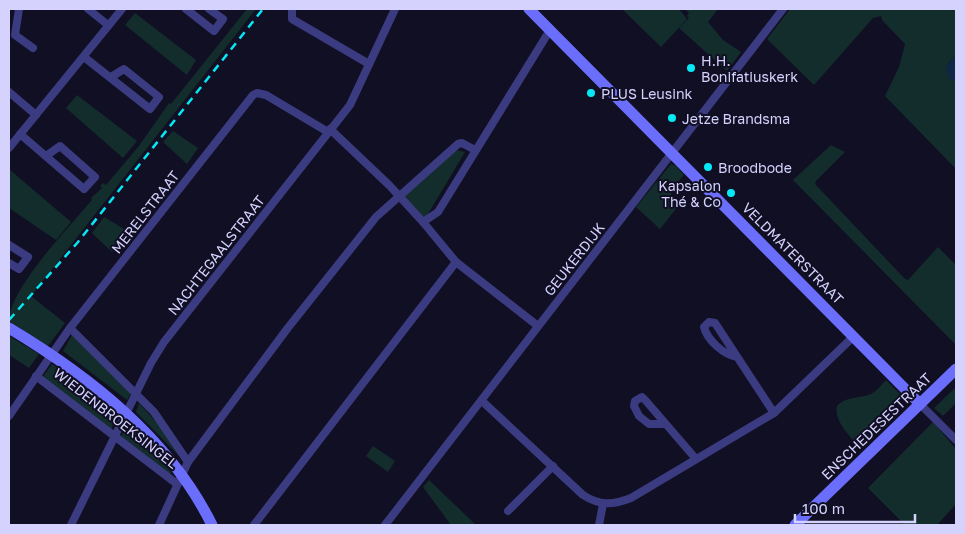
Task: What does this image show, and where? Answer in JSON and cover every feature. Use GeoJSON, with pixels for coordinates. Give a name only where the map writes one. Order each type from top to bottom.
{"type":"FeatureCollection","features":[{"type":"Feature","properties":{"kind":"street"},"geometry":{"type":"LineString","coordinates":[[18,9],[15,35],[33,48]]}},
{"type":"Feature","properties":{"kind":"street"},"geometry":{"type":"LineString","coordinates":[[88,9],[108,25]]}},
{"type":"Feature","properties":{"kind":"street"},"geometry":{"type":"LineString","coordinates":[[9,148],[122,9]]}},
{"type":"Feature","properties":{"kind":"street"},"geometry":{"type":"LineString","coordinates":[[186,9],[214,31],[223,19],[208,9]]}},
{"type":"Feature","properties":{"kind":"street"},"geometry":{"type":"LineString","coordinates":[[292,9],[292,19],[369,64]]}},
{"type":"Feature","properties":{"kind":"street","name":"NACHTEGAALSTRAAT"},"geometry":{"type":"LineString","coordinates":[[71,525],[164,342],[350,104],[395,9]]}},
{"type":"Feature","properties":{"kind":"street","name":"VELDMATERSTRAAT"},"geometry":{"type":"LineString","coordinates":[[529,9],[920,404]]}},
{"type":"Feature","properties":{"kind":"street","name":"GEUKERDIJK"},"geometry":{"type":"LineString","coordinates":[[385,525],[783,9]]}},
{"type":"Feature","properties":{"kind":"street"},"geometry":{"type":"LineString","coordinates":[[423,222],[438,212],[550,30]]}},
{"type":"Feature","properties":{"kind":"street"},"geometry":{"type":"LineString","coordinates":[[84,57],[150,109],[159,96],[124,69],[111,77]]}},
{"type":"Feature","properties":{"kind":"street"},"geometry":{"type":"LineString","coordinates":[[9,92],[36,115]]}},
{"type":"Feature","properties":{"kind":"street","name":"MERELSTRAAT"},"geometry":{"type":"LineString","coordinates":[[9,416],[70,328],[257,93],[266,95],[329,131],[398,196],[423,222],[456,262],[538,326]]}},
{"type":"Feature","properties":{"kind":"street"},"geometry":{"type":"LineString","coordinates":[[20,134],[84,189],[94,177],[60,146],[46,156]]}},
{"type":"Feature","properties":{"kind":"street"},"geometry":{"type":"LineString","coordinates":[[159,525],[188,462],[287,330],[376,217],[458,144],[462,143],[475,150]]}},
{"type":"Feature","properties":{"kind":"street"},"geometry":{"type":"LineString","coordinates":[[9,245],[28,257],[19,270],[9,263]]}},
{"type":"Feature","properties":{"kind":"street"},"geometry":{"type":"LineString","coordinates":[[254,525],[456,262]]}},
{"type":"Feature","properties":{"kind":"street"},"geometry":{"type":"LineString","coordinates":[[737,357],[729,356],[706,335],[704,327],[709,322],[715,323],[774,412]]}},
{"type":"Feature","properties":{"kind":"street","name":"WIEDENBROEKSINGEL"},"geometry":{"type":"LineString","coordinates":[[9,328],[106,396],[126,414],[166,455],[179,480],[203,508],[212,525]]}},
{"type":"Feature","properties":{"kind":"street","name":"WIEDENBROEKSINGEL"},"geometry":{"type":"LineString","coordinates":[[70,328],[154,412],[188,462]]}},
{"type":"Feature","properties":{"kind":"street"},"geometry":{"type":"LineString","coordinates":[[482,401],[583,495],[603,504],[617,503],[631,498],[774,412],[854,336]]}},
{"type":"Feature","properties":{"kind":"street","name":"ENSCHEDESESTRAAT"},"geometry":{"type":"LineString","coordinates":[[795,525],[956,369]]}},
{"type":"Feature","properties":{"kind":"street","name":"WIEDENBROEKSINGEL"},"geometry":{"type":"LineString","coordinates":[[36,376],[179,480]]}},
{"type":"Feature","properties":{"kind":"street"},"geometry":{"type":"LineString","coordinates":[[920,404],[956,440]]}},
{"type":"Feature","properties":{"kind":"street"},"geometry":{"type":"LineString","coordinates":[[665,424],[696,459]]}},
{"type":"Feature","properties":{"kind":"street"},"geometry":{"type":"LineString","coordinates":[[508,511],[553,466]]}},
{"type":"Feature","properties":{"kind":"street"},"geometry":{"type":"LineString","coordinates":[[599,525],[603,504]]}},
{"type":"Feature","properties":{"kind":"green space"},"geometry":{"type":"Polygon","coordinates":[[[247,9],[256,9],[31,296],[65,323],[48,346],[9,321],[19,292],[42,258],[92,200],[91,198],[102,188],[100,186],[103,183],[106,185],[139,146],[169,103],[171,104],[247,9]]]}},
{"type":"Feature","properties":{"kind":"green space"},"geometry":{"type":"Polygon","coordinates":[[[622,9],[679,9],[687,19],[661,47],[622,9]]]}},
{"type":"Feature","properties":{"kind":"green space"},"geometry":{"type":"Polygon","coordinates":[[[685,9],[718,9],[708,22],[723,40],[741,52],[727,71],[679,28],[689,18],[687,16],[689,13],[685,9]]]}},
{"type":"Feature","properties":{"kind":"green space"},"geometry":{"type":"Polygon","coordinates":[[[790,9],[956,9],[956,55],[948,64],[948,77],[956,80],[956,169],[885,96],[899,67],[905,44],[882,20],[881,16],[873,18],[814,85],[767,39],[790,9]]]}},
{"type":"Feature","properties":{"kind":"green space"},"geometry":{"type":"Polygon","coordinates":[[[135,13],[196,60],[187,75],[125,25],[135,13]]]}},
{"type":"Feature","properties":{"kind":"green space"},"geometry":{"type":"Polygon","coordinates":[[[77,95],[137,141],[123,158],[66,108],[77,95]]]}},
{"type":"Feature","properties":{"kind":"green space"},"geometry":{"type":"Polygon","coordinates":[[[173,131],[198,148],[187,164],[163,142],[173,131]]]}},
{"type":"Feature","properties":{"kind":"green space"},"geometry":{"type":"Polygon","coordinates":[[[831,145],[845,152],[815,184],[904,278],[908,280],[938,247],[956,265],[956,345],[793,180],[831,145]]]}},
{"type":"Feature","properties":{"kind":"green space"},"geometry":{"type":"Polygon","coordinates":[[[456,150],[465,152],[425,219],[403,195],[456,150]]]}},
{"type":"Feature","properties":{"kind":"green space"},"geometry":{"type":"Polygon","coordinates":[[[671,164],[676,166],[684,175],[671,190],[671,199],[679,205],[660,229],[636,207],[671,164]]]}},
{"type":"Feature","properties":{"kind":"green space"},"geometry":{"type":"Polygon","coordinates":[[[9,169],[71,222],[56,240],[9,208],[9,169]]]}},
{"type":"Feature","properties":{"kind":"green space"},"geometry":{"type":"Polygon","coordinates":[[[104,217],[131,233],[112,252],[92,233],[104,217]]]}},
{"type":"Feature","properties":{"kind":"green space"},"geometry":{"type":"Polygon","coordinates":[[[75,334],[131,393],[127,400],[63,351],[72,335],[75,334]]]}},
{"type":"Feature","properties":{"kind":"green space"},"geometry":{"type":"Polygon","coordinates":[[[9,336],[39,354],[29,368],[9,355],[9,336]]]}},
{"type":"Feature","properties":{"kind":"green space"},"geometry":{"type":"Polygon","coordinates":[[[52,364],[90,390],[117,414],[111,430],[42,378],[52,364]]]}},
{"type":"Feature","properties":{"kind":"green space"},"geometry":{"type":"Polygon","coordinates":[[[886,380],[903,397],[855,443],[839,421],[837,406],[849,399],[871,394],[886,380]]]}},
{"type":"Feature","properties":{"kind":"green space"},"geometry":{"type":"Polygon","coordinates":[[[956,387],[956,403],[943,416],[934,408],[956,387]]]}},
{"type":"Feature","properties":{"kind":"green space"},"geometry":{"type":"Polygon","coordinates":[[[139,403],[173,441],[180,457],[136,412],[139,403]]]}},
{"type":"Feature","properties":{"kind":"green space"},"geometry":{"type":"Polygon","coordinates":[[[933,422],[956,449],[956,504],[937,525],[905,525],[868,488],[933,422]]]}},
{"type":"Feature","properties":{"kind":"green space"},"geometry":{"type":"Polygon","coordinates":[[[125,429],[133,430],[171,472],[171,475],[121,436],[125,429]]]}},
{"type":"Feature","properties":{"kind":"green space"},"geometry":{"type":"Polygon","coordinates":[[[373,446],[395,461],[388,472],[366,456],[373,446]]]}},
{"type":"Feature","properties":{"kind":"green space"},"geometry":{"type":"Polygon","coordinates":[[[429,480],[476,525],[451,525],[423,487],[429,480]]]}},
{"type":"Feature","properties":{"kind":"water"},"geometry":{"type":"Polygon","coordinates":[[[956,55],[956,80],[953,81],[948,77],[946,67],[956,55]]]}},
{"type":"Feature","properties":{"kind":"railway"},"geometry":{"type":"LineString","coordinates":[[9,320],[78,242],[263,9]]}},
{"type":"Feature","properties":{"kind":"place","name":"H.H. Bonifatiuskerk"},"geometry":{"type":"Point","coordinates":[691,68]}},
{"type":"Feature","properties":{"kind":"place","name":"PLUS Leusink"},"geometry":{"type":"Point","coordinates":[591,93]}},
{"type":"Feature","properties":{"kind":"place","name":"Jetze Brandsma"},"geometry":{"type":"Point","coordinates":[672,118]}},
{"type":"Feature","properties":{"kind":"place","name":"Broodbode"},"geometry":{"type":"Point","coordinates":[708,167]}},
{"type":"Feature","properties":{"kind":"place","name":"Kapsalon Thé & Co"},"geometry":{"type":"Point","coordinates":[731,193]}}]}
